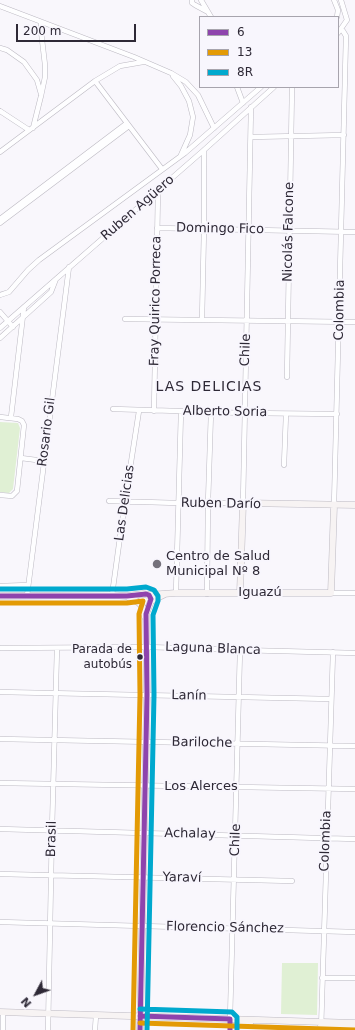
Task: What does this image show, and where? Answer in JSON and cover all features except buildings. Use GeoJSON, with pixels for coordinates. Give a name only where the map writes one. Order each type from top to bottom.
{"type":"FeatureCollection","features":[{"type":"Feature","properties":{"kind":"main road","name":"Ruben Darío"},"geometry":{"type":"LineString","coordinates":[[243,503],[355,507]]}},
{"type":"Feature","properties":{"kind":"main road","name":"Chile"},"geometry":{"type":"LineString","coordinates":[[240,593],[243,503]]}},
{"type":"Feature","properties":{"kind":"main road","name":"Colombia"},"geometry":{"type":"LineString","coordinates":[[331,593],[334,506]]}},
{"type":"Feature","properties":{"kind":"main road","name":"Iguazú"},"geometry":{"type":"LineString","coordinates":[[148,595],[176,593],[331,593]]}},
{"type":"Feature","properties":{"kind":"main road","name":"Iguazú"},"geometry":{"type":"LineString","coordinates":[[150,603],[165,594]]}},
{"type":"Feature","properties":{"kind":"main road"},"geometry":{"type":"LineString","coordinates":[[141,595],[139,597],[140,604],[147,623]]}},
{"type":"Feature","properties":{"kind":"main road"},"geometry":{"type":"LineString","coordinates":[[0,596],[148,595],[150,603],[146,614],[146,741],[140,1030]]}},
{"type":"Feature","properties":{"kind":"main road"},"geometry":{"type":"LineString","coordinates":[[127,596],[140,604],[150,603]]}},
{"type":"Feature","properties":{"kind":"main road"},"geometry":{"type":"LineString","coordinates":[[1,1012],[230,1019],[321,1026],[355,1023]]}},
{"type":"Feature","properties":{"kind":"main road","name":"Chile"},"geometry":{"type":"LineString","coordinates":[[230,1019],[231,1030]]}},
{"type":"Feature","properties":{"kind":"main road"},"geometry":{"type":"LineString","coordinates":[[231,1030],[238,1024],[245,1023],[355,1027]]}},
{"type":"Feature","properties":{"kind":"street"},"geometry":{"type":"LineString","coordinates":[[192,0],[192,3],[208,12]]}},
{"type":"Feature","properties":{"kind":"street"},"geometry":{"type":"LineString","coordinates":[[201,0],[210,16]]}},
{"type":"Feature","properties":{"kind":"street"},"geometry":{"type":"LineString","coordinates":[[334,0],[338,10],[337,16]]}},
{"type":"Feature","properties":{"kind":"street"},"geometry":{"type":"LineString","coordinates":[[339,31],[347,20],[341,0]]}},
{"type":"Feature","properties":{"kind":"street"},"geometry":{"type":"LineString","coordinates":[[0,6],[144,62],[186,82],[198,95],[214,128]]}},
{"type":"Feature","properties":{"kind":"street"},"geometry":{"type":"LineString","coordinates":[[0,10],[5,8]]}},
{"type":"Feature","properties":{"kind":"street"},"geometry":{"type":"LineString","coordinates":[[31,129],[41,96],[45,65],[41,22]]}},
{"type":"Feature","properties":{"kind":"street","name":"Colombia"},"geometry":{"type":"LineString","coordinates":[[334,506],[346,36],[343,31],[339,31]]}},
{"type":"Feature","properties":{"kind":"street"},"geometry":{"type":"LineString","coordinates":[[0,48],[17,56],[30,69],[37,80],[41,96]]}},
{"type":"Feature","properties":{"kind":"street"},"geometry":{"type":"LineString","coordinates":[[0,152],[111,70],[120,66],[144,62]]}},
{"type":"Feature","properties":{"kind":"street"},"geometry":{"type":"LineString","coordinates":[[171,74],[181,86],[189,100],[193,117],[190,135],[181,155]]}},
{"type":"Feature","properties":{"kind":"street"},"geometry":{"type":"LineString","coordinates":[[95,81],[162,169]]}},
{"type":"Feature","properties":{"kind":"street"},"geometry":{"type":"LineString","coordinates":[[237,88],[244,103]]}},
{"type":"Feature","properties":{"kind":"street"},"geometry":{"type":"LineString","coordinates":[[0,295],[8,292],[39,260],[181,155],[260,88]]}},
{"type":"Feature","properties":{"kind":"street","name":"Ruben Agüero"},"geometry":{"type":"LineString","coordinates":[[1,325],[8,321],[158,191],[273,88]]}},
{"type":"Feature","properties":{"kind":"street","name":"Nicolás Falcone"},"geometry":{"type":"LineString","coordinates":[[287,377],[292,88]]}},
{"type":"Feature","properties":{"kind":"street","name":"Chile"},"geometry":{"type":"LineString","coordinates":[[243,503],[251,107]]}},
{"type":"Feature","properties":{"kind":"street"},"geometry":{"type":"LineString","coordinates":[[0,111],[31,129]]}},
{"type":"Feature","properties":{"kind":"street"},"geometry":{"type":"LineString","coordinates":[[0,219],[128,124]]}},
{"type":"Feature","properties":{"kind":"street"},"geometry":{"type":"LineString","coordinates":[[0,223],[128,124]]}},
{"type":"Feature","properties":{"kind":"street"},"geometry":{"type":"LineString","coordinates":[[251,137],[344,135]]}},
{"type":"Feature","properties":{"kind":"street"},"geometry":{"type":"LineString","coordinates":[[202,320],[204,150]]}},
{"type":"Feature","properties":{"kind":"street","name":"Fray Quirico Porreca"},"geometry":{"type":"LineString","coordinates":[[154,411],[158,191]]}},
{"type":"Feature","properties":{"kind":"street","name":"Domingo Fico"},"geometry":{"type":"LineString","coordinates":[[157,228],[355,232]]}},
{"type":"Feature","properties":{"kind":"street","name":"Rosario Gil"},"geometry":{"type":"LineString","coordinates":[[27,596],[69,267]]}},
{"type":"Feature","properties":{"kind":"street"},"geometry":{"type":"LineString","coordinates":[[0,338],[51,292],[56,279]]}},
{"type":"Feature","properties":{"kind":"street"},"geometry":{"type":"LineString","coordinates":[[11,417],[24,307]]}},
{"type":"Feature","properties":{"kind":"street"},"geometry":{"type":"LineString","coordinates":[[0,312],[13,327]]}},
{"type":"Feature","properties":{"kind":"street"},"geometry":{"type":"LineString","coordinates":[[125,319],[355,322]]}},
{"type":"Feature","properties":{"kind":"street","name":"Alberto Soria"},"geometry":{"type":"LineString","coordinates":[[112,409],[244,414],[337,414]]}},
{"type":"Feature","properties":{"kind":"street","name":"Las Delicias"},"geometry":{"type":"LineString","coordinates":[[112,595],[139,411]]}},
{"type":"Feature","properties":{"kind":"street"},"geometry":{"type":"LineString","coordinates":[[176,593],[181,411]]}},
{"type":"Feature","properties":{"kind":"street"},"geometry":{"type":"LineString","coordinates":[[207,594],[211,412]]}},
{"type":"Feature","properties":{"kind":"street"},"geometry":{"type":"LineString","coordinates":[[284,465],[286,414]]}},
{"type":"Feature","properties":{"kind":"street"},"geometry":{"type":"LineString","coordinates":[[0,417],[11,417],[22,421],[24,425],[21,458],[15,494],[12,496],[0,495]]}},
{"type":"Feature","properties":{"kind":"street"},"geometry":{"type":"LineString","coordinates":[[21,458],[44,461]]}},
{"type":"Feature","properties":{"kind":"street","name":"Ruben Darío"},"geometry":{"type":"LineString","coordinates":[[109,501],[243,503]]}},
{"type":"Feature","properties":{"kind":"street"},"geometry":{"type":"LineString","coordinates":[[0,586],[28,585]]}},
{"type":"Feature","properties":{"kind":"street","name":"Iguazú"},"geometry":{"type":"LineString","coordinates":[[331,593],[355,593]]}},
{"type":"Feature","properties":{"kind":"street","name":"Laguna Blanca"},"geometry":{"type":"LineString","coordinates":[[0,648],[147,646],[355,653]]}},
{"type":"Feature","properties":{"kind":"street","name":"Brasil"},"geometry":{"type":"LineString","coordinates":[[48,1030],[57,648]]}},
{"type":"Feature","properties":{"kind":"street","name":"Chile"},"geometry":{"type":"LineString","coordinates":[[230,1019],[234,928],[240,650]]}},
{"type":"Feature","properties":{"kind":"street","name":"Colombia"},"geometry":{"type":"LineString","coordinates":[[321,1026],[332,652]]}},
{"type":"Feature","properties":{"kind":"street","name":"Lanín"},"geometry":{"type":"LineString","coordinates":[[0,692],[331,699]]}},
{"type":"Feature","properties":{"kind":"street","name":"Bariloche"},"geometry":{"type":"LineString","coordinates":[[0,739],[355,746]]}},
{"type":"Feature","properties":{"kind":"street","name":"Los Alerces"},"geometry":{"type":"LineString","coordinates":[[0,783],[145,787],[355,789]]}},
{"type":"Feature","properties":{"kind":"street","name":"Achalay"},"geometry":{"type":"LineString","coordinates":[[0,829],[355,839]]}},
{"type":"Feature","properties":{"kind":"street","name":"Yaraví"},"geometry":{"type":"LineString","coordinates":[[0,874],[292,881]]}},
{"type":"Feature","properties":{"kind":"street","name":"Florencio Sánchez"},"geometry":{"type":"LineString","coordinates":[[0,922],[355,932]]}},
{"type":"Feature","properties":{"kind":"street"},"geometry":{"type":"LineString","coordinates":[[322,978],[355,978]]}},
{"type":"Feature","properties":{"kind":"street"},"geometry":{"type":"LineString","coordinates":[[1,1012],[3,1030]]}},
{"type":"Feature","properties":{"kind":"street"},"geometry":{"type":"LineString","coordinates":[[95,1030],[96,1015]]}},
{"type":"Feature","properties":{"kind":"green space"},"geometry":{"type":"Polygon","coordinates":[[[0,422],[18,423],[20,428],[13,489],[9,493],[0,492],[0,422]]]}},
{"type":"Feature","properties":{"kind":"green space"},"geometry":{"type":"Polygon","coordinates":[[[282,963],[318,963],[317,1015],[281,1014],[282,963]]]}},
{"type":"Feature","properties":{"kind":"transit line","name":"8R"},"geometry":{"type":"LineString","coordinates":[[0,589],[127,589],[146,587],[154,590],[158,596],[158,601],[153,615],[154,695],[147,1030]]}},
{"type":"Feature","properties":{"kind":"transit line","name":"6"},"geometry":{"type":"LineString","coordinates":[[0,596],[127,596],[146,594],[149,595],[151,599],[146,614],[147,695],[140,1030]]}},
{"type":"Feature","properties":{"kind":"transit line","name":"13"},"geometry":{"type":"LineString","coordinates":[[0,603],[127,603],[143,601],[139,614],[140,695],[133,1030]]}},
{"type":"Feature","properties":{"kind":"transit line","name":"8R"},"geometry":{"type":"LineString","coordinates":[[140,1009],[232,1012],[237,1017],[237,1030]]}},
{"type":"Feature","properties":{"kind":"transit line","name":"6"},"geometry":{"type":"LineString","coordinates":[[140,1016],[230,1019],[230,1030]]}},
{"type":"Feature","properties":{"kind":"transit line","name":"13"},"geometry":{"type":"LineString","coordinates":[[140,1023],[355,1030]]}},
{"type":"Feature","properties":{"kind":"place","name":"Centro de Salud Municipal Nº 8"},"geometry":{"type":"Point","coordinates":[157,564]}},
{"type":"Feature","properties":{"kind":"place","name":"Parada de autobús"},"geometry":{"type":"Point","coordinates":[140,657]}},
{"type":"Feature","properties":{"kind":"district","name":"LAS DELICIAS"},"geometry":{"type":"Point","coordinates":[209,387]}}]}
